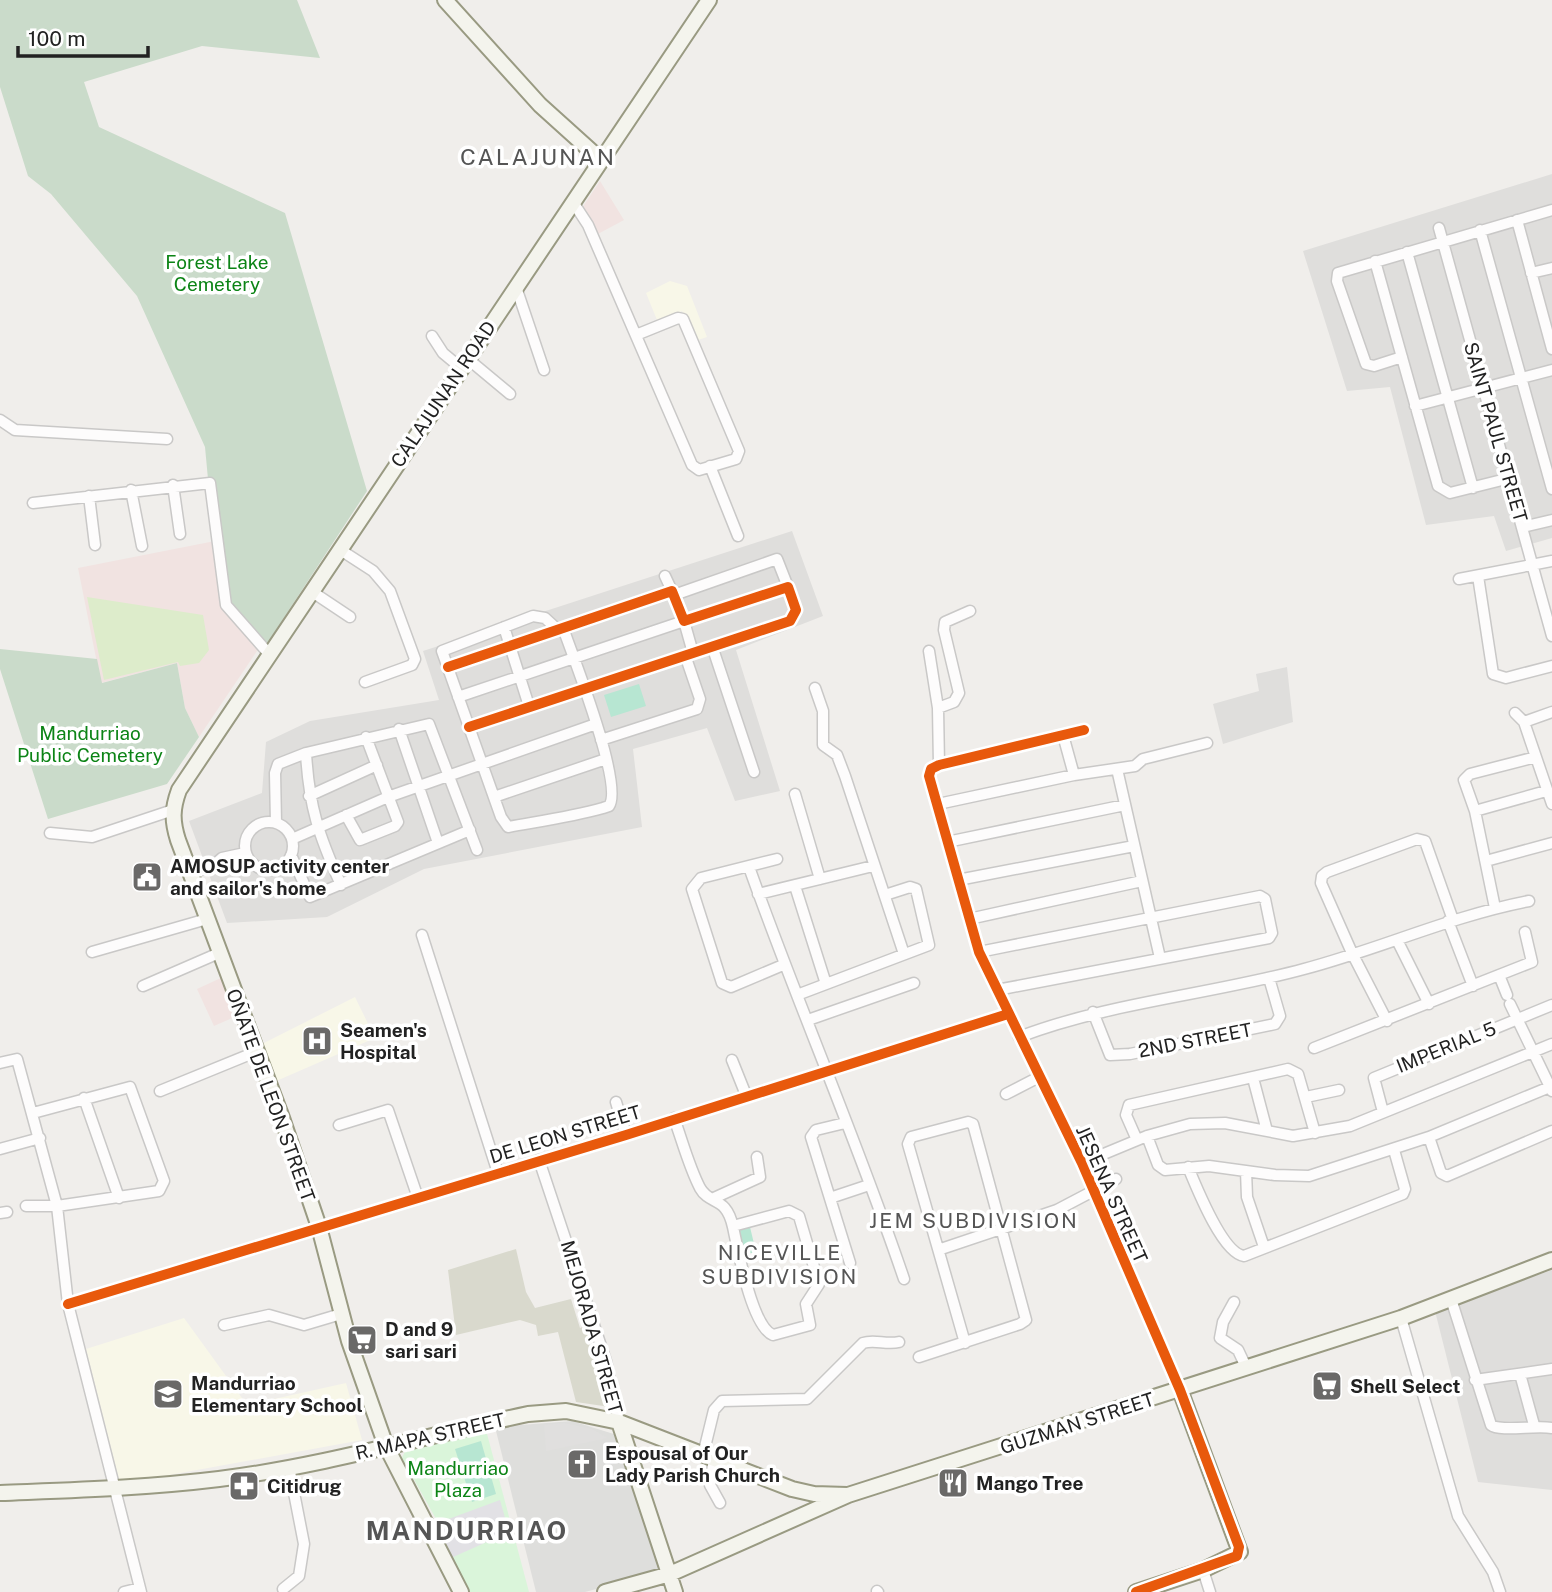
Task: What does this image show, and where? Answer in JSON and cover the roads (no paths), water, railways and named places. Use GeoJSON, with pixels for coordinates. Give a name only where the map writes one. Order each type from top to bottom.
{"type":"FeatureCollection","features":[{"type":"Feature","properties":{"kind":"main road"},"geometry":{"type":"LineString","coordinates":[[445,0],[540,105],[601,160]]}},
{"type":"Feature","properties":{"kind":"main road","name":"CALAJUNAN ROAD"},"geometry":{"type":"LineString","coordinates":[[179,790],[709,0]]}},
{"type":"Feature","properties":{"kind":"main road","name":"OÑATE DE LEON STREET"},"geometry":{"type":"LineString","coordinates":[[179,790],[172,821],[219,953],[258,1051],[319,1227],[341,1314],[386,1446],[461,1592]]}},
{"type":"Feature","properties":{"kind":"main road","name":"GUZMAN STREET"},"geometry":{"type":"LineString","coordinates":[[605,1592],[670,1574],[848,1495],[1401,1318],[1552,1260]]}},
{"type":"Feature","properties":{"kind":"main road"},"geometry":{"type":"LineString","coordinates":[[1136,1592],[1203,1570],[1240,1552],[1180,1390]]}},
{"type":"Feature","properties":{"kind":"main road","name":"R. MAPA STREET"},"geometry":{"type":"LineString","coordinates":[[0,1493],[114,1488],[219,1479],[289,1467],[528,1414],[566,1412],[620,1422],[792,1489],[814,1494],[848,1495]]}},
{"type":"Feature","properties":{"kind":"main road","name":"MEJORADA STREET"},"geometry":{"type":"LineString","coordinates":[[620,1422],[675,1592]]}},
{"type":"Feature","properties":{"kind":"street"},"geometry":{"type":"LineString","coordinates":[[573,202],[588,225],[692,465],[699,470],[736,458],[739,452],[683,319],[678,318],[636,335]]}},
{"type":"Feature","properties":{"kind":"street"},"geometry":{"type":"LineString","coordinates":[[1402,357],[1374,366],[1366,363],[1337,279],[1340,270],[1552,210]]}},
{"type":"Feature","properties":{"kind":"street"},"geometry":{"type":"LineString","coordinates":[[1517,220],[1552,349]]}},
{"type":"Feature","properties":{"kind":"street","name":"SAINT PAUL STREET"},"geometry":{"type":"LineString","coordinates":[[1439,228],[1552,636]]}},
{"type":"Feature","properties":{"kind":"street"},"geometry":{"type":"LineString","coordinates":[[1480,230],[1552,489]]}},
{"type":"Feature","properties":{"kind":"street"},"geometry":{"type":"LineString","coordinates":[[1407,252],[1473,488]]}},
{"type":"Feature","properties":{"kind":"street"},"geometry":{"type":"LineString","coordinates":[[1375,261],[1441,490],[1450,493],[1510,478]]}},
{"type":"Feature","properties":{"kind":"street"},"geometry":{"type":"LineString","coordinates":[[1531,273],[1552,268]]}},
{"type":"Feature","properties":{"kind":"street"},"geometry":{"type":"LineString","coordinates":[[516,287],[544,370]]}},
{"type":"Feature","properties":{"kind":"street"},"geometry":{"type":"LineString","coordinates":[[432,337],[443,354],[465,363],[510,394]]}},
{"type":"Feature","properties":{"kind":"street"},"geometry":{"type":"LineString","coordinates":[[1415,406],[1552,370]]}},
{"type":"Feature","properties":{"kind":"street"},"geometry":{"type":"LineString","coordinates":[[0,420],[15,430],[167,439]]}},
{"type":"Feature","properties":{"kind":"street"},"geometry":{"type":"LineString","coordinates":[[710,466],[738,536]]}},
{"type":"Feature","properties":{"kind":"street"},"geometry":{"type":"LineString","coordinates":[[33,503],[207,482],[211,485],[226,605],[269,654]]}},
{"type":"Feature","properties":{"kind":"street"},"geometry":{"type":"LineString","coordinates":[[173,485],[180,534]]}},
{"type":"Feature","properties":{"kind":"street"},"geometry":{"type":"LineString","coordinates":[[131,490],[142,546]]}},
{"type":"Feature","properties":{"kind":"street"},"geometry":{"type":"LineString","coordinates":[[89,496],[95,545]]}},
{"type":"Feature","properties":{"kind":"street"},"geometry":{"type":"LineString","coordinates":[[1523,527],[1552,520]]}},
{"type":"Feature","properties":{"kind":"street"},"geometry":{"type":"LineString","coordinates":[[339,549],[373,571],[390,591],[415,659],[412,665],[365,682]]}},
{"type":"Feature","properties":{"kind":"street"},"geometry":{"type":"LineString","coordinates":[[447,667],[777,559],[788,587],[796,610],[794,618],[469,727]]}},
{"type":"Feature","properties":{"kind":"street"},"geometry":{"type":"LineString","coordinates":[[1459,579],[1552,561]]}},
{"type":"Feature","properties":{"kind":"street"},"geometry":{"type":"LineString","coordinates":[[601,740],[697,709],[700,699],[684,621],[665,576]]}},
{"type":"Feature","properties":{"kind":"street"},"geometry":{"type":"LineString","coordinates":[[1478,576],[1493,674],[1506,678],[1552,666]]}},
{"type":"Feature","properties":{"kind":"street"},"geometry":{"type":"LineString","coordinates":[[458,697],[788,587]]}},
{"type":"Feature","properties":{"kind":"street"},"geometry":{"type":"LineString","coordinates":[[311,591],[349,617]]}},
{"type":"Feature","properties":{"kind":"street"},"geometry":{"type":"LineString","coordinates":[[938,708],[954,702],[959,693],[944,630],[945,622],[970,611]]}},
{"type":"Feature","properties":{"kind":"street"},"geometry":{"type":"LineString","coordinates":[[537,615],[561,629],[574,658],[596,724],[614,796],[609,806],[603,808],[564,819],[549,818],[508,827],[503,822],[442,652],[445,648],[537,615]]}},
{"type":"Feature","properties":{"kind":"street"},"geometry":{"type":"LineString","coordinates":[[504,627],[529,706]]}},
{"type":"Feature","properties":{"kind":"street"},"geometry":{"type":"LineString","coordinates":[[712,646],[754,772]]}},
{"type":"Feature","properties":{"kind":"street"},"geometry":{"type":"LineString","coordinates":[[929,651],[938,708],[939,765],[1084,730]]}},
{"type":"Feature","properties":{"kind":"street"},"geometry":{"type":"LineString","coordinates":[[815,688],[823,711],[823,745],[838,758],[904,954]]}},
{"type":"Feature","properties":{"kind":"street"},"geometry":{"type":"LineString","coordinates":[[1524,723],[1552,712]]}},
{"type":"Feature","properties":{"kind":"street"},"geometry":{"type":"LineString","coordinates":[[1515,713],[1524,723],[1552,804]]}},
{"type":"Feature","properties":{"kind":"street"},"geometry":{"type":"LineString","coordinates":[[276,823],[275,767],[306,753],[429,724],[477,850]]}},
{"type":"Feature","properties":{"kind":"street"},"geometry":{"type":"LineString","coordinates":[[292,839],[417,786],[596,724]]}},
{"type":"Feature","properties":{"kind":"street"},"geometry":{"type":"LineString","coordinates":[[399,729],[438,844]]}},
{"type":"Feature","properties":{"kind":"street"},"geometry":{"type":"LineString","coordinates":[[1063,735],[1074,775]]}},
{"type":"Feature","properties":{"kind":"street"},"geometry":{"type":"LineString","coordinates":[[346,815],[360,841],[395,826],[398,822],[366,737]]}},
{"type":"Feature","properties":{"kind":"street"},"geometry":{"type":"LineString","coordinates":[[938,804],[1074,775],[1117,769],[1207,743]]}},
{"type":"Feature","properties":{"kind":"street"},"geometry":{"type":"LineString","coordinates":[[306,753],[309,796],[316,828],[341,885]]}},
{"type":"Feature","properties":{"kind":"street"},"geometry":{"type":"LineString","coordinates":[[1495,908],[1475,811],[1464,783],[1467,775],[1536,757]]}},
{"type":"Feature","properties":{"kind":"street"},"geometry":{"type":"LineString","coordinates":[[494,797],[606,759]]}},
{"type":"Feature","properties":{"kind":"street"},"geometry":{"type":"LineString","coordinates":[[309,796],[377,765]]}},
{"type":"Feature","properties":{"kind":"street","name":"JESENA STREET"},"geometry":{"type":"LineString","coordinates":[[939,765],[932,768],[929,776],[979,952],[1082,1163],[1091,1190],[1180,1390]]}},
{"type":"Feature","properties":{"kind":"street"},"geometry":{"type":"LineString","coordinates":[[1117,769],[1160,958]]}},
{"type":"Feature","properties":{"kind":"street"},"geometry":{"type":"LineString","coordinates":[[1475,811],[1546,791]]}},
{"type":"Feature","properties":{"kind":"street"},"geometry":{"type":"LineString","coordinates":[[796,794],[820,879]]}},
{"type":"Feature","properties":{"kind":"street"},"geometry":{"type":"LineString","coordinates":[[947,842],[1125,805]]}},
{"type":"Feature","properties":{"kind":"street"},"geometry":{"type":"LineString","coordinates":[[50,832],[92,837],[173,810]]}},
{"type":"Feature","properties":{"kind":"street"},"geometry":{"type":"LineString","coordinates":[[190,874],[214,864],[225,867],[242,855],[250,831],[262,823],[276,823],[289,832],[292,839],[291,855],[307,896],[341,885],[470,830]]}},
{"type":"Feature","properties":{"kind":"street"},"geometry":{"type":"LineString","coordinates":[[1387,1021],[1352,953],[1321,883],[1322,876],[1417,839],[1425,841],[1473,986]]}},
{"type":"Feature","properties":{"kind":"street"},"geometry":{"type":"LineString","coordinates":[[1486,860],[1552,843]]}},
{"type":"Feature","properties":{"kind":"street"},"geometry":{"type":"LineString","coordinates":[[958,880],[1134,846]]}},
{"type":"Feature","properties":{"kind":"street"},"geometry":{"type":"LineString","coordinates":[[242,855],[255,866],[271,870],[280,868],[291,855]]}},
{"type":"Feature","properties":{"kind":"street"},"geometry":{"type":"LineString","coordinates":[[777,859],[701,878],[692,889],[718,977],[731,986],[783,965]]}},
{"type":"Feature","properties":{"kind":"street"},"geometry":{"type":"LineString","coordinates":[[758,894],[873,866]]}},
{"type":"Feature","properties":{"kind":"street"},"geometry":{"type":"LineString","coordinates":[[749,867],[783,965],[828,1069],[904,1279]]}},
{"type":"Feature","properties":{"kind":"street"},"geometry":{"type":"LineString","coordinates":[[969,919],[1142,881]]}},
{"type":"Feature","properties":{"kind":"street"},"geometry":{"type":"LineString","coordinates":[[795,886],[826,984]]}},
{"type":"Feature","properties":{"kind":"street"},"geometry":{"type":"LineString","coordinates":[[797,995],[930,944],[916,888],[910,887],[885,895]]}},
{"type":"Feature","properties":{"kind":"street"},"geometry":{"type":"LineString","coordinates":[[979,952],[1151,920],[1260,896],[1265,899],[1272,933],[1269,938],[997,990]]}},
{"type":"Feature","properties":{"kind":"street"},"geometry":{"type":"LineString","coordinates":[[1019,1037],[1093,1012],[1269,978],[1397,940],[1450,921],[1528,901]]}},
{"type":"Feature","properties":{"kind":"street"},"geometry":{"type":"LineString","coordinates":[[92,952],[207,919]]}},
{"type":"Feature","properties":{"kind":"street"},"geometry":{"type":"LineString","coordinates":[[1314,1048],[1532,961],[1525,932]]}},
{"type":"Feature","properties":{"kind":"street"},"geometry":{"type":"LineString","coordinates":[[422,934],[498,1173]]}},
{"type":"Feature","properties":{"kind":"street"},"geometry":{"type":"LineString","coordinates":[[1397,940],[1429,1004]]}},
{"type":"Feature","properties":{"kind":"street"},"geometry":{"type":"LineString","coordinates":[[143,986],[219,953]]}},
{"type":"Feature","properties":{"kind":"street"},"geometry":{"type":"LineString","coordinates":[[1315,1133],[1306,1097],[1294,1069],[1129,1105],[1126,1115],[1161,1169],[1188,1167],[1308,1176],[1429,1137],[1551,1088],[1508,1000],[1499,975]]}},
{"type":"Feature","properties":{"kind":"street","name":"2ND STREET"},"geometry":{"type":"LineString","coordinates":[[1093,1012],[1110,1055],[1262,1027],[1278,1020],[1269,978]]}},
{"type":"Feature","properties":{"kind":"street"},"geometry":{"type":"LineString","coordinates":[[808,1020],[914,983]]}},
{"type":"Feature","properties":{"kind":"street","name":"IMPERIAL 5"},"geometry":{"type":"LineString","coordinates":[[1383,1112],[1374,1078],[1552,1005]]}},
{"type":"Feature","properties":{"kind":"street","name":"DE LEON STREET"},"geometry":{"type":"LineString","coordinates":[[68,1304],[626,1135],[1008,1014]]}},
{"type":"Feature","properties":{"kind":"street"},"geometry":{"type":"LineString","coordinates":[[1082,1163],[1142,1138],[1190,1124],[1225,1123],[1293,1136],[1350,1126],[1552,1044]]}},
{"type":"Feature","properties":{"kind":"street"},"geometry":{"type":"LineString","coordinates":[[160,1091],[258,1051]]}},
{"type":"Feature","properties":{"kind":"street"},"geometry":{"type":"LineString","coordinates":[[0,1063],[18,1059],[57,1206],[68,1304],[141,1590],[124,1592]]}},
{"type":"Feature","properties":{"kind":"street"},"geometry":{"type":"LineString","coordinates":[[732,1060],[746,1095]]}},
{"type":"Feature","properties":{"kind":"street"},"geometry":{"type":"LineString","coordinates":[[1006,1094],[1039,1077]]}},
{"type":"Feature","properties":{"kind":"street"},"geometry":{"type":"LineString","coordinates":[[1253,1078],[1267,1131]]}},
{"type":"Feature","properties":{"kind":"street"},"geometry":{"type":"LineString","coordinates":[[26,1206],[57,1206],[159,1191],[164,1181],[133,1092],[125,1087],[33,1112]]}},
{"type":"Feature","properties":{"kind":"street"},"geometry":{"type":"LineString","coordinates":[[1306,1097],[1339,1090]]}},
{"type":"Feature","properties":{"kind":"street"},"geometry":{"type":"LineString","coordinates":[[84,1098],[118,1198]]}},
{"type":"Feature","properties":{"kind":"street"},"geometry":{"type":"LineString","coordinates":[[616,1102],[626,1135]]}},
{"type":"Feature","properties":{"kind":"street"},"geometry":{"type":"LineString","coordinates":[[339,1125],[388,1110],[418,1198]]}},
{"type":"Feature","properties":{"kind":"street"},"geometry":{"type":"LineString","coordinates":[[674,1118],[701,1189],[723,1203],[733,1226],[737,1252],[762,1327],[773,1335],[810,1325],[806,1304],[819,1284],[799,1216],[789,1211],[733,1226]]}},
{"type":"Feature","properties":{"kind":"street"},"geometry":{"type":"LineString","coordinates":[[845,1122],[816,1130],[812,1134],[850,1263]]}},
{"type":"Feature","properties":{"kind":"street"},"geometry":{"type":"LineString","coordinates":[[919,1357],[965,1343],[1026,1320],[971,1122],[911,1137],[908,1144],[941,1249],[965,1343]]}},
{"type":"Feature","properties":{"kind":"street"},"geometry":{"type":"LineString","coordinates":[[1429,1137],[1441,1173],[1447,1176],[1552,1131]]}},
{"type":"Feature","properties":{"kind":"street"},"geometry":{"type":"LineString","coordinates":[[0,1149],[40,1138]]}},
{"type":"Feature","properties":{"kind":"street"},"geometry":{"type":"LineString","coordinates":[[1188,1167],[1204,1206],[1238,1255],[1244,1256],[1404,1194],[1394,1150]]}},
{"type":"Feature","properties":{"kind":"street"},"geometry":{"type":"LineString","coordinates":[[714,1198],[760,1177],[757,1157]]}},
{"type":"Feature","properties":{"kind":"street","name":"MEJORADA STREET"},"geometry":{"type":"LineString","coordinates":[[539,1160],[606,1361],[620,1422]]}},
{"type":"Feature","properties":{"kind":"street"},"geometry":{"type":"LineString","coordinates":[[1246,1171],[1247,1197],[1264,1247]]}},
{"type":"Feature","properties":{"kind":"street"},"geometry":{"type":"LineString","coordinates":[[941,1249],[1056,1210],[1116,1179]]}},
{"type":"Feature","properties":{"kind":"street"},"geometry":{"type":"LineString","coordinates":[[830,1198],[869,1185]]}},
{"type":"Feature","properties":{"kind":"street"},"geometry":{"type":"LineString","coordinates":[[1451,1299],[1488,1421],[1499,1430],[1534,1425],[1552,1428]]}},
{"type":"Feature","properties":{"kind":"street"},"geometry":{"type":"LineString","coordinates":[[1234,1302],[1223,1322],[1220,1338],[1238,1350],[1245,1367]]}},
{"type":"Feature","properties":{"kind":"street"},"geometry":{"type":"LineString","coordinates":[[225,1325],[269,1315],[304,1325],[341,1314]]}},
{"type":"Feature","properties":{"kind":"street"},"geometry":{"type":"LineString","coordinates":[[1401,1318],[1458,1516],[1493,1572],[1500,1592]]}},
{"type":"Feature","properties":{"kind":"street"},"geometry":{"type":"LineString","coordinates":[[720,1503],[710,1485],[708,1457],[714,1410],[722,1401],[807,1399],[820,1389],[863,1343],[870,1340],[884,1345],[899,1342]]}},
{"type":"Feature","properties":{"kind":"street"},"geometry":{"type":"LineString","coordinates":[[1475,1380],[1552,1369]]}},
{"type":"Feature","properties":{"kind":"street"},"geometry":{"type":"LineString","coordinates":[[1520,1374],[1534,1425]]}},
{"type":"Feature","properties":{"kind":"street"},"geometry":{"type":"LineString","coordinates":[[283,1589],[299,1576],[303,1552],[289,1467]]}},
{"type":"Feature","properties":{"kind":"street"},"geometry":{"type":"LineString","coordinates":[[1203,1570],[1210,1592]]}},
{"type":"Feature","properties":{"kind":"place","name":"AMOSUP activity center and sailor's home"},"geometry":{"type":"Point","coordinates":[147,877]}},
{"type":"Feature","properties":{"kind":"place","name":"Seamen's Hospital"},"geometry":{"type":"Point","coordinates":[317,1041]}},
{"type":"Feature","properties":{"kind":"place","name":"D and 9 sari sari"},"geometry":{"type":"Point","coordinates":[362,1340]}},
{"type":"Feature","properties":{"kind":"place","name":"Shell Select"},"geometry":{"type":"Point","coordinates":[1327,1386]}},
{"type":"Feature","properties":{"kind":"place","name":"Mandurriao Elementary School"},"geometry":{"type":"Point","coordinates":[168,1394]}},
{"type":"Feature","properties":{"kind":"place","name":"Espousal of Our Lady Parish Church"},"geometry":{"type":"Point","coordinates":[582,1464]}},
{"type":"Feature","properties":{"kind":"place","name":"Mango Tree"},"geometry":{"type":"Point","coordinates":[953,1483]}},
{"type":"Feature","properties":{"kind":"place","name":"Citidrug"},"geometry":{"type":"Point","coordinates":[244,1486]}},
{"type":"Feature","properties":{"kind":"district","name":"CALAJUNAN"},"geometry":{"type":"Point","coordinates":[538,157]}},
{"type":"Feature","properties":{"kind":"district","name":"JEM SUBDIVISION"},"geometry":{"type":"Point","coordinates":[974,1221]}},
{"type":"Feature","properties":{"kind":"district","name":"NICEVILLE SUBDIVISION"},"geometry":{"type":"Point","coordinates":[780,1265]}},
{"type":"Feature","properties":{"kind":"district","name":"MANDURRIAO"},"geometry":{"type":"Point","coordinates":[467,1531]}},
{"type":"Feature","properties":{"kind":"park label","name":"Forest Lake Cemetery"},"geometry":{"type":"Point","coordinates":[217,273]}},
{"type":"Feature","properties":{"kind":"park label","name":"Mandurriao Public Cemetery"},"geometry":{"type":"Point","coordinates":[90,744]}},
{"type":"Feature","properties":{"kind":"park label","name":"Mandurriao Plaza"},"geometry":{"type":"Point","coordinates":[458,1479]}}]}
